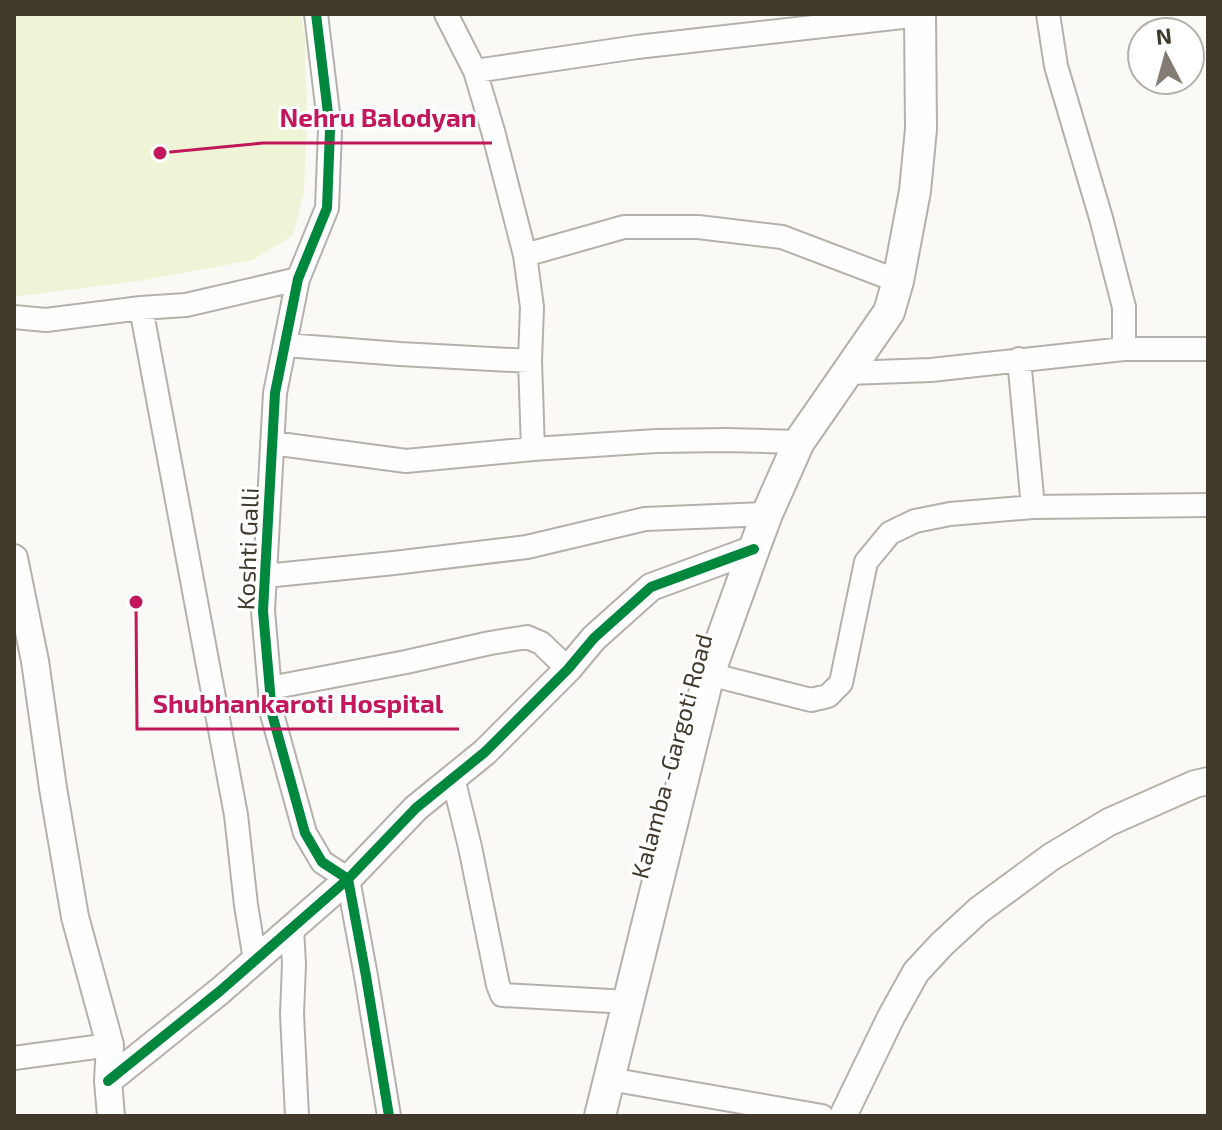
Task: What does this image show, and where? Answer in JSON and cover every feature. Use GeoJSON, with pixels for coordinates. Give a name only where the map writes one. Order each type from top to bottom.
{"type":"FeatureCollection","features":[{"type":"Feature","properties":{"kind":"main road","name":"Kalamba -Gargoti Road"},"geometry":{"type":"LineString","coordinates":[[600,1116],[709,674],[767,514],[799,442],[889,312],[915,191],[921,129],[920,14]]}},
{"type":"Feature","properties":{"kind":"street","name":"Koshti Galli"},"geometry":{"type":"LineString","coordinates":[[316,14],[330,130],[327,208],[298,279],[275,393],[263,611],[272,714],[305,833],[322,862],[348,879]]}},
{"type":"Feature","properties":{"kind":"street"},"geometry":{"type":"LineString","coordinates":[[446,14],[475,71],[525,255],[532,307],[533,449]]}},
{"type":"Feature","properties":{"kind":"street"},"geometry":{"type":"LineString","coordinates":[[475,71],[637,47],[920,14]]}},
{"type":"Feature","properties":{"kind":"street"},"geometry":{"type":"LineString","coordinates":[[1048,14],[1056,66],[1124,307],[1124,349]]}},
{"type":"Feature","properties":{"kind":"street"},"geometry":{"type":"LineString","coordinates":[[525,255],[624,227],[698,227],[782,237],[898,281]]}},
{"type":"Feature","properties":{"kind":"street"},"geometry":{"type":"LineString","coordinates":[[14,317],[46,320],[186,305],[298,279]]}},
{"type":"Feature","properties":{"kind":"street"},"geometry":{"type":"LineString","coordinates":[[141,308],[233,799],[255,960]]}},
{"type":"Feature","properties":{"kind":"street"},"geometry":{"type":"LineString","coordinates":[[285,345],[530,361]]}},
{"type":"Feature","properties":{"kind":"street"},"geometry":{"type":"LineString","coordinates":[[847,373],[931,370],[1124,349],[1208,349]]}},
{"type":"Feature","properties":{"kind":"street"},"geometry":{"type":"LineString","coordinates":[[1019,359],[1033,507]]}},
{"type":"Feature","properties":{"kind":"street"},"geometry":{"type":"LineString","coordinates":[[272,443],[406,461],[656,441],[799,442]]}},
{"type":"Feature","properties":{"kind":"street"},"geometry":{"type":"LineString","coordinates":[[709,674],[811,700],[828,696],[841,683],[866,562],[890,533],[915,521],[950,514],[1033,507],[1208,505]]}},
{"type":"Feature","properties":{"kind":"street"},"geometry":{"type":"LineString","coordinates":[[265,576],[527,547],[645,519],[767,514]]}},
{"type":"Feature","properties":{"kind":"street"},"geometry":{"type":"LineString","coordinates":[[108,1081],[220,991],[348,879],[416,808],[485,752],[568,669],[594,638],[651,587],[754,549]]}},
{"type":"Feature","properties":{"kind":"street"},"geometry":{"type":"LineString","coordinates":[[15,567],[35,661],[75,917],[110,1045],[108,1081],[111,1116]]}},
{"type":"Feature","properties":{"kind":"street"},"geometry":{"type":"LineString","coordinates":[[270,688],[527,637],[541,643],[568,669]]}},
{"type":"Feature","properties":{"kind":"street"},"geometry":{"type":"LineString","coordinates":[[453,778],[502,995],[628,1002]]}},
{"type":"Feature","properties":{"kind":"street"},"geometry":{"type":"LineString","coordinates":[[843,1116],[916,972],[979,910],[1051,857],[1109,822],[1208,781]]}},
{"type":"Feature","properties":{"kind":"street"},"geometry":{"type":"LineString","coordinates":[[348,879],[389,1116]]}},
{"type":"Feature","properties":{"kind":"street"},"geometry":{"type":"LineString","coordinates":[[292,928],[297,1116]]}},
{"type":"Feature","properties":{"kind":"street"},"geometry":{"type":"LineString","coordinates":[[14,1058],[110,1045]]}},
{"type":"Feature","properties":{"kind":"street"},"geometry":{"type":"LineString","coordinates":[[609,1079],[822,1116]]}},
{"type":"Feature","properties":{"kind":"green space"},"geometry":{"type":"Polygon","coordinates":[[[14,14],[301,14],[305,39],[307,115],[304,192],[293,235],[253,260],[145,280],[14,297],[14,14]]]}},
{"type":"Feature","properties":{"kind":"cycle path"},"geometry":{"type":"LineString","coordinates":[[316,14],[330,130],[327,208],[298,279],[275,393],[263,611],[272,714],[305,833],[322,862],[348,879],[389,1116]]}},
{"type":"Feature","properties":{"kind":"cycle path"},"geometry":{"type":"LineString","coordinates":[[108,1081],[220,991],[348,879],[416,808],[485,752],[568,669],[594,638],[651,587],[754,549]]}},
{"type":"Feature","properties":{"kind":"place","name":"Nehru Balodyan"},"geometry":{"type":"Point","coordinates":[160,153]}},
{"type":"Feature","properties":{"kind":"place","name":"Shubhankaroti Hospital"},"geometry":{"type":"Point","coordinates":[136,602]}}]}
